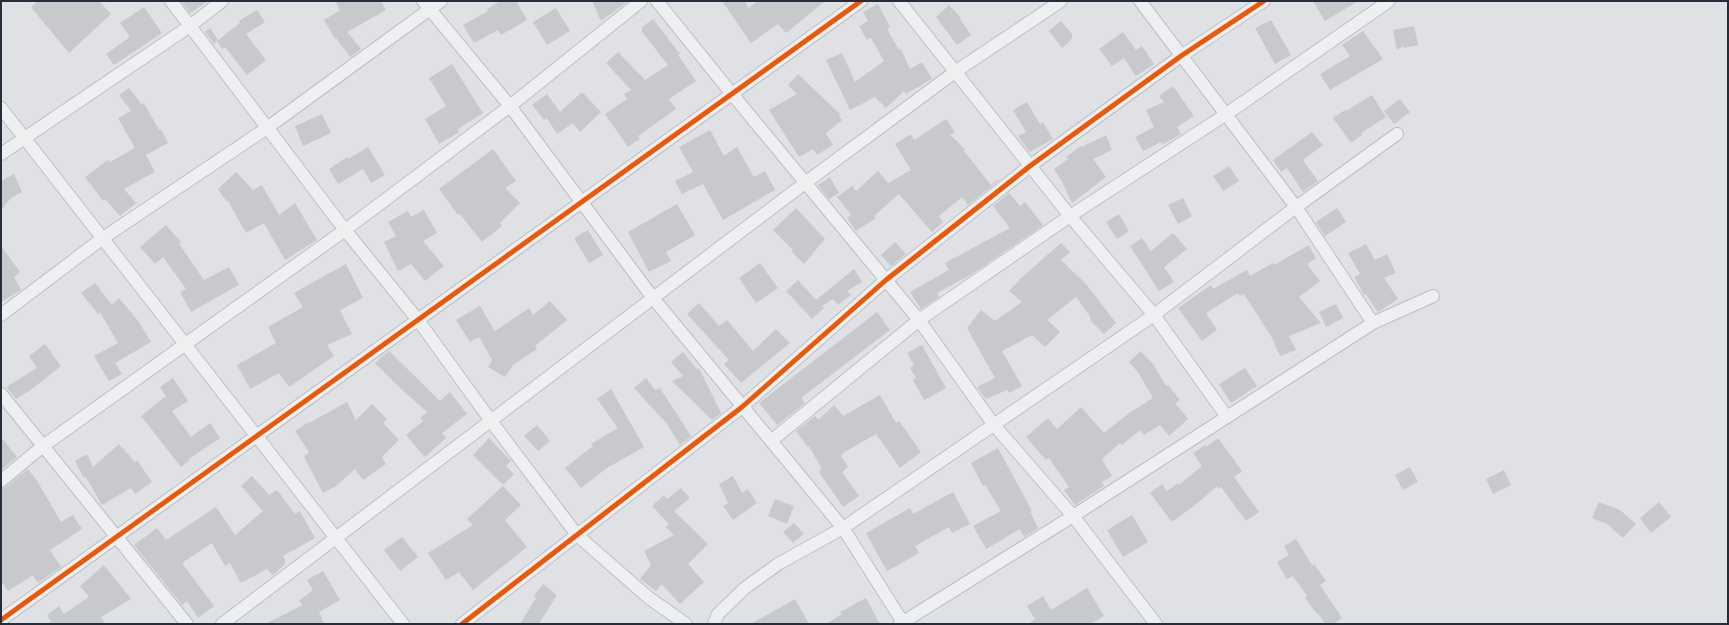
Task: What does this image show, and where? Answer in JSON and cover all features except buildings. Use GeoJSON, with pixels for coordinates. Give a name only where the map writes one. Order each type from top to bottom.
{"type":"FeatureCollection","features":[{"type":"Feature","properties":{"kind":"street"},"geometry":{"type":"LineString","coordinates":[[171,1],[345,230],[418,320],[577,535],[649,598],[686,624]]}},
{"type":"Feature","properties":{"kind":"street"},"geometry":{"type":"LineString","coordinates":[[1,154],[190,26],[222,1]]}},
{"type":"Feature","properties":{"kind":"street"},"geometry":{"type":"LineString","coordinates":[[1,315],[103,238],[267,128],[426,6],[441,1]]}},
{"type":"Feature","properties":{"kind":"street"},"geometry":{"type":"LineString","coordinates":[[1,481],[43,446],[345,230],[510,106],[641,1]]}},
{"type":"Feature","properties":{"kind":"street"},"geometry":{"type":"LineString","coordinates":[[657,1],[919,320],[994,425],[1073,516],[1156,624]]}},
{"type":"Feature","properties":{"kind":"street"},"geometry":{"type":"LineString","coordinates":[[1,620],[861,1]]}},
{"type":"Feature","properties":{"kind":"street"},"geometry":{"type":"LineString","coordinates":[[899,1],[1070,216],[1154,314],[1227,416]]}},
{"type":"Feature","properties":{"kind":"street"},"geometry":{"type":"LineString","coordinates":[[222,624],[806,183],[956,72],[1061,1]]}},
{"type":"Feature","properties":{"kind":"street"},"geometry":{"type":"LineString","coordinates":[[1140,1],[1296,207],[1372,323]]}},
{"type":"Feature","properties":{"kind":"street"},"geometry":{"type":"LineString","coordinates":[[462,624],[742,407],[886,280],[1030,166],[1181,56],[1264,1]]}},
{"type":"Feature","properties":{"kind":"street"},"geometry":{"type":"LineString","coordinates":[[771,441],[919,320],[1070,216],[1225,115],[1389,1]]}},
{"type":"Feature","properties":{"kind":"street"},"geometry":{"type":"LineString","coordinates":[[426,6],[510,106],[653,298],[843,528],[902,623],[1073,516],[1372,323],[1433,296]]}},
{"type":"Feature","properties":{"kind":"street"},"geometry":{"type":"LineString","coordinates":[[1,108],[403,624]]}},
{"type":"Feature","properties":{"kind":"street"},"geometry":{"type":"LineString","coordinates":[[714,624],[718,614],[745,588],[778,564],[843,528],[1154,314],[1397,134]]}},
{"type":"Feature","properties":{"kind":"street"},"geometry":{"type":"LineString","coordinates":[[1,394],[187,624]]}},
{"type":"Feature","properties":{"kind":"cycle path"},"geometry":{"type":"LineString","coordinates":[[1,620],[861,1]]}},
{"type":"Feature","properties":{"kind":"cycle path"},"geometry":{"type":"LineString","coordinates":[[462,624],[742,407],[886,280],[1030,166],[1181,56],[1264,1]]}}]}
